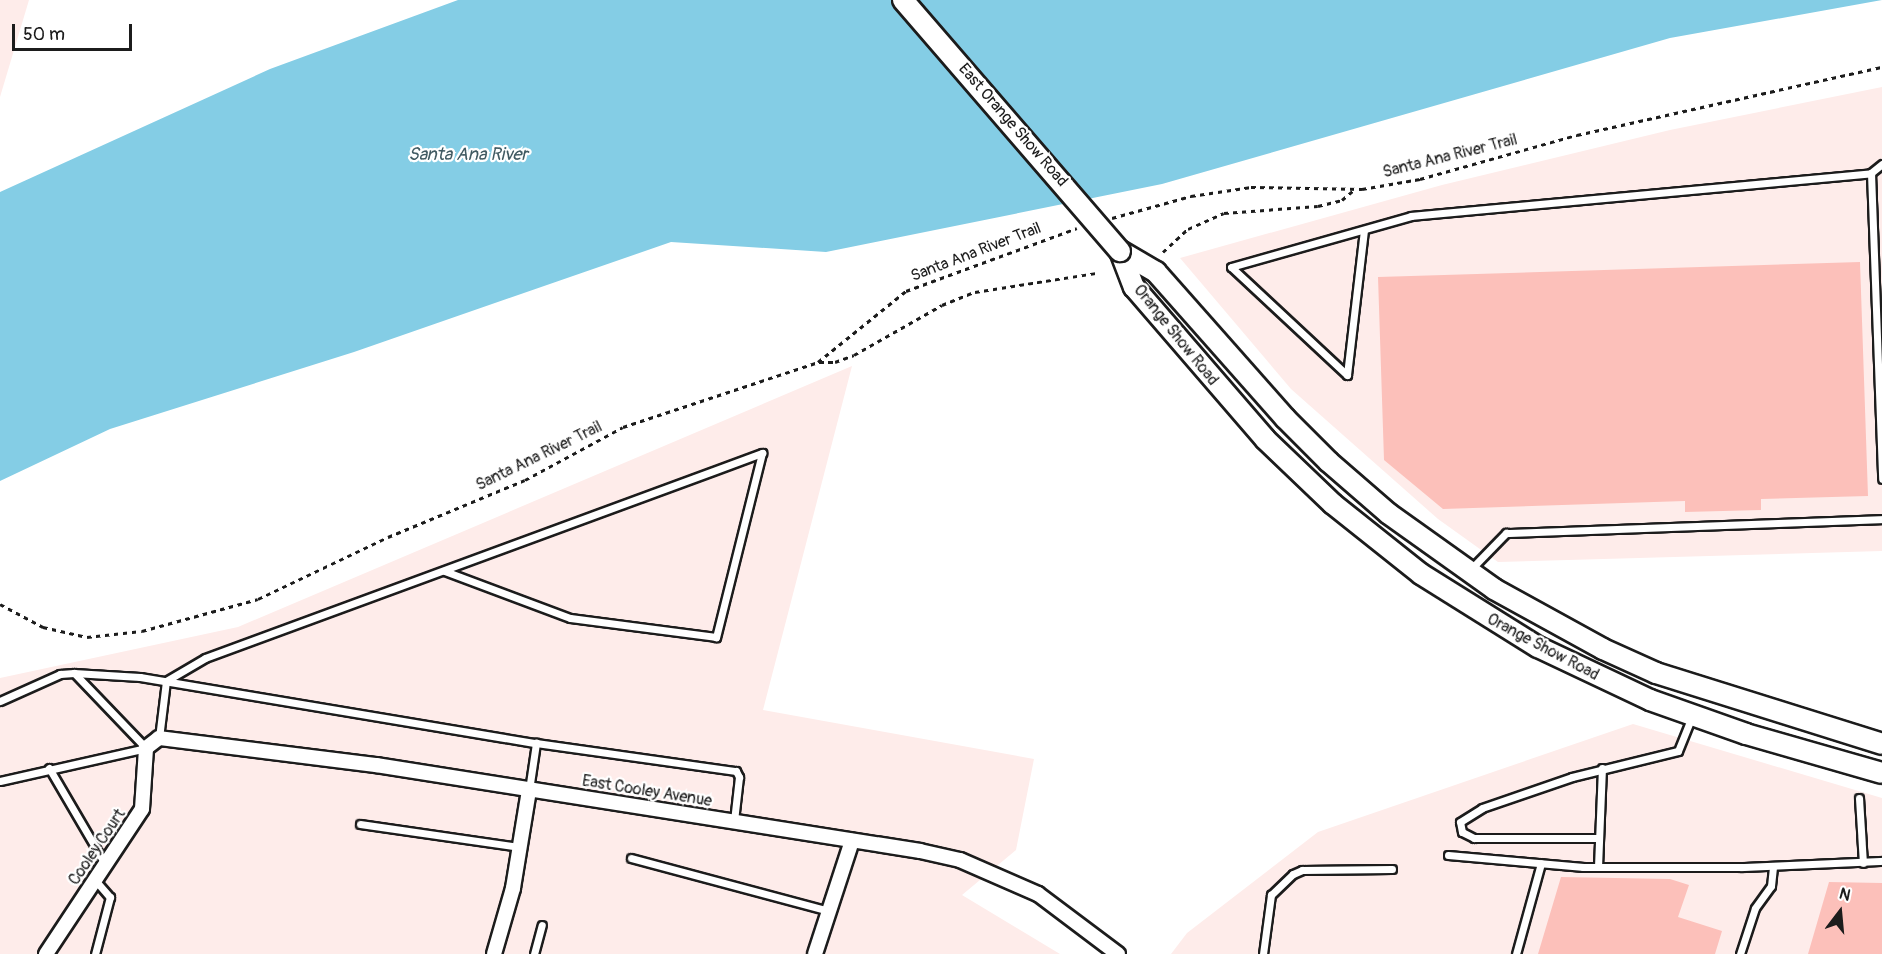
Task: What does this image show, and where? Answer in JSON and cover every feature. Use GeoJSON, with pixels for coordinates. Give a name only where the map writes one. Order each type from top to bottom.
{"type":"FeatureCollection","features":[{"type":"Feature","properties":{"kind":"main road","name":"East Orange Show Road"},"geometry":{"type":"LineString","coordinates":[[903,0],[1120,251]]}},
{"type":"Feature","properties":{"kind":"main road","name":"Orange Show Road"},"geometry":{"type":"LineString","coordinates":[[1120,251],[1156,272],[1308,441],[1389,514],[1469,572],[1551,622],[1656,673],[1882,744]]}},
{"type":"Feature","properties":{"kind":"main road","name":"Orange Show Road"},"geometry":{"type":"LineString","coordinates":[[1120,251],[1134,287],[1225,395],[1289,463],[1374,538],[1481,614],[1595,676],[1692,716],[1882,773]]}},
{"type":"Feature","properties":{"kind":"main road"},"geometry":{"type":"LineString","coordinates":[[1289,463],[1308,441]]}},
{"type":"Feature","properties":{"kind":"street"},"geometry":{"type":"LineString","coordinates":[[147,748],[159,738]]}},
{"type":"Feature","properties":{"kind":"street","name":"East Cooley Avenue"},"geometry":{"type":"LineString","coordinates":[[159,738],[376,765],[920,850],[1005,877],[1070,915],[1118,954]]}},
{"type":"Feature","properties":{"kind":"street","name":"Cooley Court"},"geometry":{"type":"LineString","coordinates":[[46,954],[142,809],[147,748]]}},
{"type":"Feature","properties":{"kind":"street"},"geometry":{"type":"LineString","coordinates":[[494,954],[520,847],[529,790]]}},
{"type":"Feature","properties":{"kind":"street"},"geometry":{"type":"LineString","coordinates":[[815,954],[852,841]]}},
{"type":"Feature","properties":{"kind":"lane"},"geometry":{"type":"LineString","coordinates":[[1364,230],[1347,375],[1231,267],[1411,216],[1871,173],[1882,164]]}},
{"type":"Feature","properties":{"kind":"lane"},"geometry":{"type":"LineString","coordinates":[[1871,173],[1879,326],[1882,479]]}},
{"type":"Feature","properties":{"kind":"lane"},"geometry":{"type":"LineString","coordinates":[[166,681],[205,658],[444,572],[762,453],[716,637],[570,618],[444,572]]}},
{"type":"Feature","properties":{"kind":"lane"},"geometry":{"type":"LineString","coordinates":[[1469,572],[1506,533],[1882,519]]}},
{"type":"Feature","properties":{"kind":"lane"},"geometry":{"type":"LineString","coordinates":[[74,673],[147,748]]}},
{"type":"Feature","properties":{"kind":"lane"},"geometry":{"type":"LineString","coordinates":[[0,701],[60,674],[74,673],[166,681],[536,743],[736,771],[739,777],[734,821]]}},
{"type":"Feature","properties":{"kind":"lane"},"geometry":{"type":"LineString","coordinates":[[159,738],[166,681]]}},
{"type":"Feature","properties":{"kind":"lane"},"geometry":{"type":"LineString","coordinates":[[1599,838],[1473,838],[1462,832],[1460,822],[1482,808],[1602,768],[1678,750],[1692,716]]}},
{"type":"Feature","properties":{"kind":"lane"},"geometry":{"type":"LineString","coordinates":[[529,790],[536,743]]}},
{"type":"Feature","properties":{"kind":"lane"},"geometry":{"type":"LineString","coordinates":[[0,781],[147,748]]}},
{"type":"Feature","properties":{"kind":"lane"},"geometry":{"type":"LineString","coordinates":[[50,768],[105,865]]}},
{"type":"Feature","properties":{"kind":"lane"},"geometry":{"type":"LineString","coordinates":[[1598,867],[1602,768]]}},
{"type":"Feature","properties":{"kind":"lane"},"geometry":{"type":"LineString","coordinates":[[1859,798],[1863,863]]}},
{"type":"Feature","properties":{"kind":"lane"},"geometry":{"type":"LineString","coordinates":[[360,825],[520,847]]}},
{"type":"Feature","properties":{"kind":"lane"},"geometry":{"type":"LineString","coordinates":[[1448,855],[1598,867],[1773,866],[1882,861]]}},
{"type":"Feature","properties":{"kind":"lane"},"geometry":{"type":"LineString","coordinates":[[631,858],[829,911]]}},
{"type":"Feature","properties":{"kind":"lane"},"geometry":{"type":"LineString","coordinates":[[1516,954],[1540,863]]}},
{"type":"Feature","properties":{"kind":"lane"},"geometry":{"type":"LineString","coordinates":[[1740,954],[1755,908],[1771,886],[1773,866]]}},
{"type":"Feature","properties":{"kind":"lane"},"geometry":{"type":"LineString","coordinates":[[1263,954],[1271,895],[1293,874],[1302,870],[1392,869]]}},
{"type":"Feature","properties":{"kind":"lane"},"geometry":{"type":"LineString","coordinates":[[95,880],[110,897],[95,954]]}},
{"type":"Feature","properties":{"kind":"lane"},"geometry":{"type":"LineString","coordinates":[[534,954],[542,925]]}},
{"type":"Feature","properties":{"kind":"path","name":"Santa Ana River Trail"},"geometry":{"type":"LineString","coordinates":[[1101,221],[1191,196],[1251,187],[1355,189],[1420,179],[1577,135],[1882,67]]}},
{"type":"Feature","properties":{"kind":"path"},"geometry":{"type":"LineString","coordinates":[[1163,252],[1188,229],[1224,213],[1318,206],[1342,200],[1355,189]]}},
{"type":"Feature","properties":{"kind":"path","name":"Santa Ana River Trail"},"geometry":{"type":"LineString","coordinates":[[0,604],[43,627],[87,637],[142,631],[258,599],[388,537],[525,480],[623,427],[818,362],[906,291],[1080,227]]}},
{"type":"Feature","properties":{"kind":"path"},"geometry":{"type":"LineString","coordinates":[[818,362],[835,362],[854,355],[942,305],[975,292],[1096,273]]}},
{"type":"Feature","properties":{"kind":"shaded area"},"geometry":{"type":"Polygon","coordinates":[[[0,0],[29,0],[0,97],[0,0]]]}},
{"type":"Feature","properties":{"kind":"shaded area"},"geometry":{"type":"Polygon","coordinates":[[[1882,87],[1882,551],[1498,562],[1438,519],[1291,389],[1180,258],[1442,185],[1670,130],[1882,87]]]}},
{"type":"Feature","properties":{"kind":"shaded area"},"geometry":{"type":"Polygon","coordinates":[[[852,366],[763,710],[1034,759],[1016,850],[962,895],[1060,954],[0,954],[0,678],[238,627],[852,366]]]}},
{"type":"Feature","properties":{"kind":"shaded area"},"geometry":{"type":"Polygon","coordinates":[[[1633,724],[1882,798],[1882,954],[1171,954],[1187,933],[1318,832],[1633,724]]]}},
{"type":"Feature","properties":{"kind":"water","name":"Santa Ana River"},"geometry":{"type":"Polygon","coordinates":[[[458,0],[1882,0],[1670,38],[1162,184],[826,252],[671,242],[354,352],[110,429],[0,481],[0,192],[270,69],[458,0]]]}},
{"type":"Feature","properties":{"kind":"building"},"geometry":{"type":"Polygon","coordinates":[[[1860,262],[1868,496],[1761,499],[1761,510],[1685,512],[1685,501],[1443,509],[1384,460],[1378,277],[1860,262]]]}},
{"type":"Feature","properties":{"kind":"building"},"geometry":{"type":"Polygon","coordinates":[[[1561,877],[1670,879],[1689,885],[1678,917],[1722,931],[1715,954],[1538,954],[1561,877]]]}},
{"type":"Feature","properties":{"kind":"building"},"geometry":{"type":"Polygon","coordinates":[[[1829,882],[1882,883],[1882,954],[1808,954],[1829,882]]]}}]}
